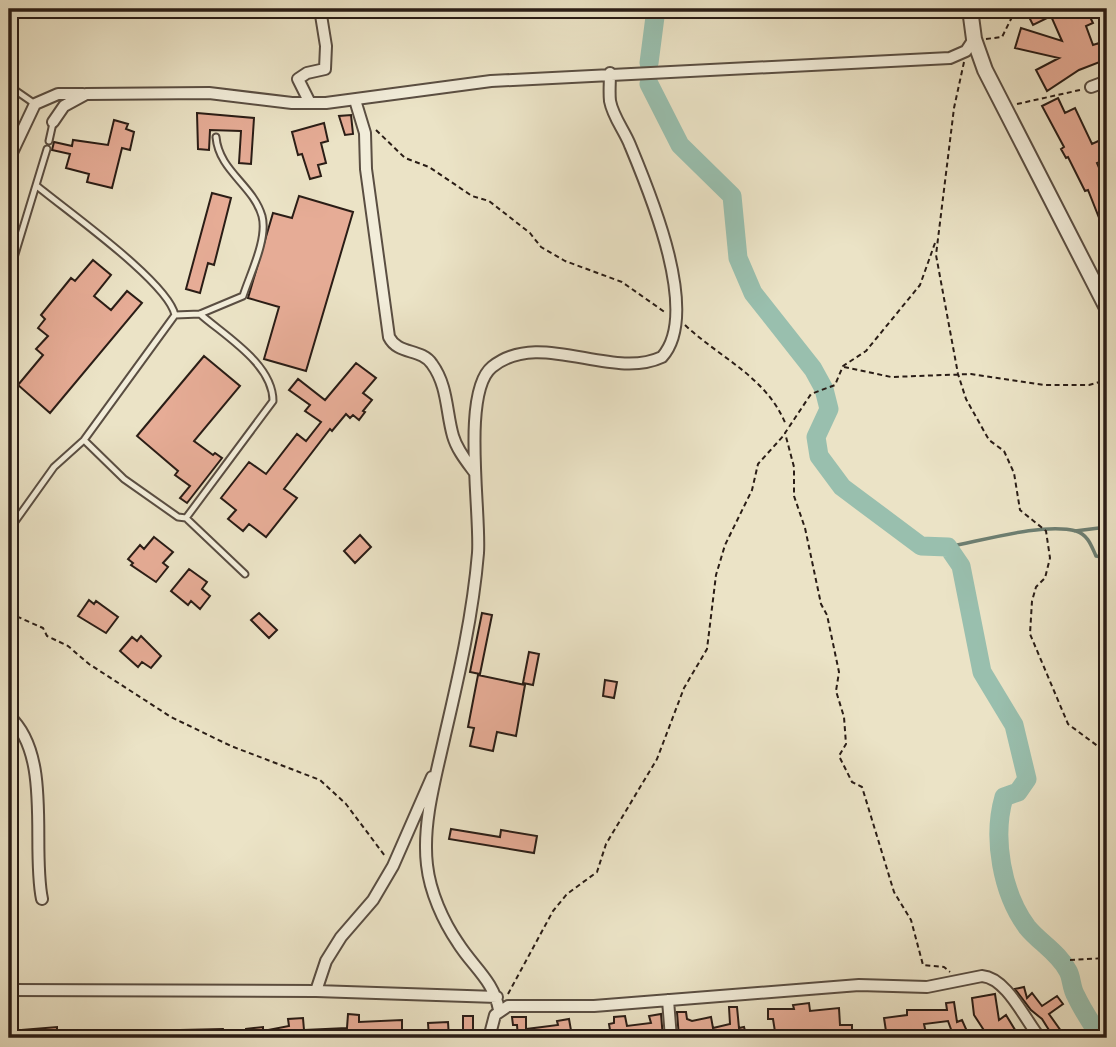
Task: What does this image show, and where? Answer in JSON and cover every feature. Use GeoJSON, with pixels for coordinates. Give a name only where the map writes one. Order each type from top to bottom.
{"type":"FeatureCollection","features":[{"type":"Feature","properties":{"kind":"street"},"geometry":{"type":"LineString","coordinates":[[310,103],[298,79],[307,73],[325,69],[326,46],[320,9]]}},
{"type":"Feature","properties":{"kind":"street"},"geometry":{"type":"LineString","coordinates":[[970,9],[970,45],[1107,308]]}},
{"type":"Feature","properties":{"kind":"street"},"geometry":{"type":"LineString","coordinates":[[9,159],[35,104],[58,94],[209,93],[310,103],[355,100],[491,81],[950,58],[970,45]]}},
{"type":"Feature","properties":{"kind":"street"},"geometry":{"type":"LineString","coordinates":[[489,1038],[499,1010],[496,997],[484,975],[458,944],[430,888],[426,863],[427,828],[473,596],[478,551],[475,473],[479,391],[486,372],[494,365],[528,354],[641,364],[652,362],[669,349],[676,317],[670,264],[630,145],[614,112],[610,74]]}},
{"type":"Feature","properties":{"kind":"street"},"geometry":{"type":"LineString","coordinates":[[1091,87],[1107,81]]}},
{"type":"Feature","properties":{"kind":"street"},"geometry":{"type":"LineString","coordinates":[[53,122],[64,106],[86,93]]}},
{"type":"Feature","properties":{"kind":"street"},"geometry":{"type":"LineString","coordinates":[[355,100],[363,124],[389,337],[398,348],[416,352],[431,362],[446,395],[454,440],[475,473]]}},
{"type":"Feature","properties":{"kind":"street"},"geometry":{"type":"LineString","coordinates":[[9,716],[26,739],[33,768],[38,802],[37,877],[41,900]]}},
{"type":"Feature","properties":{"kind":"street"},"geometry":{"type":"LineString","coordinates":[[316,991],[326,961],[341,937],[373,900],[393,866],[439,761]]}},
{"type":"Feature","properties":{"kind":"street"},"geometry":{"type":"LineString","coordinates":[[499,1010],[523,1005],[594,1006],[859,985],[928,987],[982,976],[995,980],[1040,1038]]}},
{"type":"Feature","properties":{"kind":"street"},"geometry":{"type":"LineString","coordinates":[[9,990],[316,991],[496,997]]}},
{"type":"Feature","properties":{"kind":"street"},"geometry":{"type":"LineString","coordinates":[[668,1000],[671,1038]]}},
{"type":"Feature","properties":{"kind":"lane"},"geometry":{"type":"LineString","coordinates":[[9,86],[35,104]]}},
{"type":"Feature","properties":{"kind":"lane"},"geometry":{"type":"LineString","coordinates":[[49,141],[53,122]]}},
{"type":"Feature","properties":{"kind":"lane"},"geometry":{"type":"LineString","coordinates":[[175,315],[200,314],[243,296],[261,235],[262,217],[244,187],[220,159],[216,137]]}},
{"type":"Feature","properties":{"kind":"lane"},"geometry":{"type":"LineString","coordinates":[[9,274],[47,149]]}},
{"type":"Feature","properties":{"kind":"lane"},"geometry":{"type":"LineString","coordinates":[[37,186],[154,283],[173,307],[175,315]]}},
{"type":"Feature","properties":{"kind":"lane"},"geometry":{"type":"LineString","coordinates":[[186,518],[273,401],[273,386],[265,372],[200,314]]}},
{"type":"Feature","properties":{"kind":"lane"},"geometry":{"type":"LineString","coordinates":[[9,530],[54,467],[84,440],[175,315]]}},
{"type":"Feature","properties":{"kind":"lane"},"geometry":{"type":"LineString","coordinates":[[84,440],[124,479],[178,517],[186,518],[245,574]]}},
{"type":"Feature","properties":{"kind":"path"},"geometry":{"type":"LineString","coordinates":[[499,1010],[553,911],[567,894],[597,872],[607,844],[657,759],[684,688],[707,649],[716,575],[725,545],[752,490],[758,464],[785,433],[811,394],[835,385],[843,366],[866,351],[920,285],[935,243],[954,108],[970,45],[1002,37],[1016,9]]}},
{"type":"Feature","properties":{"kind":"path"},"geometry":{"type":"LineString","coordinates":[[1002,107],[1091,87]]}},
{"type":"Feature","properties":{"kind":"path"},"geometry":{"type":"LineString","coordinates":[[363,124],[376,130],[405,159],[429,167],[472,196],[489,201],[530,233],[541,247],[565,261],[622,282],[676,317],[716,352],[762,384],[777,403],[787,427]]}},
{"type":"Feature","properties":{"kind":"path"},"geometry":{"type":"LineString","coordinates":[[935,243],[958,374],[966,399],[989,440],[1004,451],[1014,473],[1020,510],[1046,531],[1050,558],[1045,579],[1037,587],[1032,601],[1030,634],[1068,724],[1107,753]]}},
{"type":"Feature","properties":{"kind":"path"},"geometry":{"type":"LineString","coordinates":[[843,366],[891,377],[958,374],[1045,385],[1089,385],[1107,380]]}},
{"type":"Feature","properties":{"kind":"path"},"geometry":{"type":"LineString","coordinates":[[785,433],[789,438],[794,467],[794,496],[805,528],[839,672],[836,691],[844,717],[846,744],[839,756],[852,782],[862,787],[894,892],[911,919],[923,965],[944,967],[957,980]]}},
{"type":"Feature","properties":{"kind":"path"},"geometry":{"type":"LineString","coordinates":[[9,613],[43,628],[47,636],[68,646],[89,664],[171,717],[232,746],[320,780],[346,804],[393,866]]}},
{"type":"Feature","properties":{"kind":"path"},"geometry":{"type":"LineString","coordinates":[[1070,960],[1107,958]]}},
{"type":"Feature","properties":{"kind":"building"},"geometry":{"type":"Polygon","coordinates":[[[1025,9],[1086,9],[1093,23],[1086,26],[1093,45],[1099,43],[1105,60],[1079,70],[1047,91],[1036,70],[1059,58],[1015,48],[1021,28],[1062,41],[1051,16],[1033,25],[1025,9]]]}},
{"type":"Feature","properties":{"kind":"building"},"geometry":{"type":"Polygon","coordinates":[[[1058,98],[1065,113],[1075,108],[1092,144],[1105,138],[1107,159],[1097,163],[1107,186],[1107,238],[1088,190],[1085,191],[1068,157],[1066,158],[1061,149],[1064,147],[1042,106],[1058,98]]]}},
{"type":"Feature","properties":{"kind":"building"},"geometry":{"type":"Polygon","coordinates":[[[197,113],[254,118],[251,164],[239,163],[241,131],[210,130],[209,150],[198,149],[197,113]]]}},
{"type":"Feature","properties":{"kind":"building"},"geometry":{"type":"Polygon","coordinates":[[[351,115],[353,134],[345,135],[339,116],[351,115]]]}},
{"type":"Feature","properties":{"kind":"building"},"geometry":{"type":"Polygon","coordinates":[[[114,120],[128,124],[126,129],[134,132],[130,150],[122,148],[112,188],[87,182],[89,174],[66,168],[70,154],[52,150],[54,142],[72,146],[73,140],[108,145],[114,120]]]}},
{"type":"Feature","properties":{"kind":"building"},"geometry":{"type":"Polygon","coordinates":[[[324,123],[328,141],[321,143],[326,163],[318,165],[321,176],[310,179],[302,154],[298,155],[292,132],[324,123]]]}},
{"type":"Feature","properties":{"kind":"building"},"geometry":{"type":"Polygon","coordinates":[[[212,193],[231,198],[214,265],[208,263],[200,293],[186,289],[212,193]]]}},
{"type":"Feature","properties":{"kind":"building"},"geometry":{"type":"Polygon","coordinates":[[[299,196],[353,212],[306,371],[264,359],[279,307],[248,298],[273,213],[292,218],[299,196]]]}},
{"type":"Feature","properties":{"kind":"building"},"geometry":{"type":"Polygon","coordinates":[[[93,260],[111,275],[94,296],[111,310],[127,291],[142,303],[50,413],[18,385],[43,355],[36,349],[48,336],[38,328],[45,319],[41,315],[71,278],[75,281],[93,260]]]}},
{"type":"Feature","properties":{"kind":"building"},"geometry":{"type":"Polygon","coordinates":[[[204,356],[240,386],[194,441],[213,455],[215,453],[222,458],[187,503],[180,498],[190,486],[175,475],[178,471],[137,436],[204,356]]]}},
{"type":"Feature","properties":{"kind":"building"},"geometry":{"type":"Polygon","coordinates":[[[356,363],[376,378],[363,393],[372,400],[363,411],[365,412],[359,420],[346,414],[332,431],[330,429],[284,489],[297,498],[266,537],[249,524],[243,531],[228,519],[236,510],[221,498],[249,462],[266,474],[297,434],[306,441],[321,422],[305,411],[310,405],[289,390],[298,379],[325,400],[356,363]]]}},
{"type":"Feature","properties":{"kind":"building"},"geometry":{"type":"Polygon","coordinates":[[[360,535],[371,547],[355,563],[344,551],[360,535]]]}},
{"type":"Feature","properties":{"kind":"building"},"geometry":{"type":"Polygon","coordinates":[[[154,537],[173,552],[163,563],[168,567],[156,582],[131,565],[133,563],[128,559],[140,545],[144,549],[154,537]]]}},
{"type":"Feature","properties":{"kind":"building"},"geometry":{"type":"Polygon","coordinates":[[[189,569],[207,582],[202,589],[210,596],[200,609],[191,601],[188,605],[171,591],[189,569]]]}},
{"type":"Feature","properties":{"kind":"building"},"geometry":{"type":"Polygon","coordinates":[[[89,600],[94,604],[96,601],[118,617],[106,633],[78,616],[89,600]]]}},
{"type":"Feature","properties":{"kind":"building"},"geometry":{"type":"Polygon","coordinates":[[[259,613],[277,630],[269,638],[251,620],[259,613]]]}},
{"type":"Feature","properties":{"kind":"building"},"geometry":{"type":"Polygon","coordinates":[[[482,613],[492,615],[480,674],[470,672],[482,613]]]}},
{"type":"Feature","properties":{"kind":"building"},"geometry":{"type":"Polygon","coordinates":[[[141,636],[161,656],[151,668],[142,662],[138,667],[120,651],[132,637],[137,641],[141,636]]]}},
{"type":"Feature","properties":{"kind":"building"},"geometry":{"type":"Polygon","coordinates":[[[529,652],[539,654],[533,685],[523,683],[529,652]]]}},
{"type":"Feature","properties":{"kind":"building"},"geometry":{"type":"Polygon","coordinates":[[[478,675],[525,685],[516,736],[497,732],[493,751],[470,746],[474,728],[468,727],[478,675]]]}},
{"type":"Feature","properties":{"kind":"building"},"geometry":{"type":"Polygon","coordinates":[[[605,680],[617,682],[614,698],[603,696],[605,680]]]}},
{"type":"Feature","properties":{"kind":"building"},"geometry":{"type":"Polygon","coordinates":[[[451,829],[500,837],[501,830],[537,836],[534,853],[449,839],[451,829]]]}},
{"type":"Feature","properties":{"kind":"building"},"geometry":{"type":"Polygon","coordinates":[[[1024,987],[1027,998],[1032,993],[1042,1006],[1057,996],[1063,1004],[1049,1014],[1066,1038],[1054,1038],[1042,1019],[1031,1010],[1015,989],[1024,987]]]}},
{"type":"Feature","properties":{"kind":"building"},"geometry":{"type":"Polygon","coordinates":[[[995,994],[999,1020],[1006,1015],[1020,1038],[989,1038],[974,1015],[972,998],[995,994]]]}},
{"type":"Feature","properties":{"kind":"building"},"geometry":{"type":"Polygon","coordinates":[[[954,1002],[957,1022],[962,1020],[970,1038],[958,1038],[955,1031],[952,1032],[948,1021],[924,1024],[927,1038],[887,1038],[884,1018],[907,1015],[907,1010],[947,1010],[946,1003],[954,1002]]]}},
{"type":"Feature","properties":{"kind":"building"},"geometry":{"type":"Polygon","coordinates":[[[809,1003],[810,1011],[839,1008],[840,1025],[852,1025],[852,1034],[776,1038],[773,1019],[768,1019],[768,1009],[794,1009],[793,1005],[809,1003]]]}},
{"type":"Feature","properties":{"kind":"building"},"geometry":{"type":"Polygon","coordinates":[[[729,1007],[737,1007],[739,1028],[744,1027],[747,1038],[710,1038],[710,1035],[679,1038],[677,1012],[686,1012],[687,1019],[692,1021],[711,1017],[713,1028],[730,1024],[729,1007]]]}},
{"type":"Feature","properties":{"kind":"building"},"geometry":{"type":"Polygon","coordinates":[[[348,1014],[359,1015],[359,1022],[402,1020],[402,1038],[245,1038],[246,1029],[263,1027],[263,1031],[289,1026],[288,1019],[303,1018],[304,1030],[347,1028],[348,1014]]]}},
{"type":"Feature","properties":{"kind":"building"},"geometry":{"type":"Polygon","coordinates":[[[661,1014],[663,1038],[607,1038],[606,1030],[610,1030],[609,1024],[614,1023],[614,1017],[625,1016],[627,1026],[651,1023],[649,1016],[661,1014]]]}},
{"type":"Feature","properties":{"kind":"building"},"geometry":{"type":"Polygon","coordinates":[[[463,1016],[473,1016],[473,1032],[463,1032],[463,1016]]]}},
{"type":"Feature","properties":{"kind":"building"},"geometry":{"type":"Polygon","coordinates":[[[512,1017],[526,1017],[526,1029],[558,1025],[557,1021],[569,1019],[572,1036],[518,1038],[517,1025],[513,1025],[512,1017]]]}},
{"type":"Feature","properties":{"kind":"building"},"geometry":{"type":"Polygon","coordinates":[[[448,1022],[449,1038],[429,1038],[428,1023],[448,1022]]]}},
{"type":"Feature","properties":{"kind":"building"},"geometry":{"type":"Polygon","coordinates":[[[57,1027],[57,1038],[22,1038],[22,1030],[57,1027]]]}},
{"type":"Feature","properties":{"kind":"building"},"geometry":{"type":"Polygon","coordinates":[[[223,1029],[226,1038],[181,1038],[181,1030],[223,1029]]]}},
{"type":"Feature","properties":{"kind":"waterway"},"geometry":{"type":"LineString","coordinates":[[649,63],[656,9]]}},
{"type":"Feature","properties":{"kind":"waterway"},"geometry":{"type":"LineString","coordinates":[[649,84],[680,145],[732,196],[738,258],[753,293],[813,369],[824,389],[829,409],[816,437],[819,456],[842,487],[921,546],[948,547],[961,566],[982,672],[1014,725],[1027,779],[1018,792],[1004,797],[999,847],[1006,882],[1011,898],[1027,927],[1064,965],[1074,993],[1101,1038]]}},
{"type":"Feature","properties":{"kind":"waterway"},"geometry":{"type":"LineString","coordinates":[[1075,531],[1107,527]]}},
{"type":"Feature","properties":{"kind":"waterway"},"geometry":{"type":"LineString","coordinates":[[948,547],[1030,531],[1063,529],[1080,533],[1089,541],[1096,556],[1107,558]]}}]}
